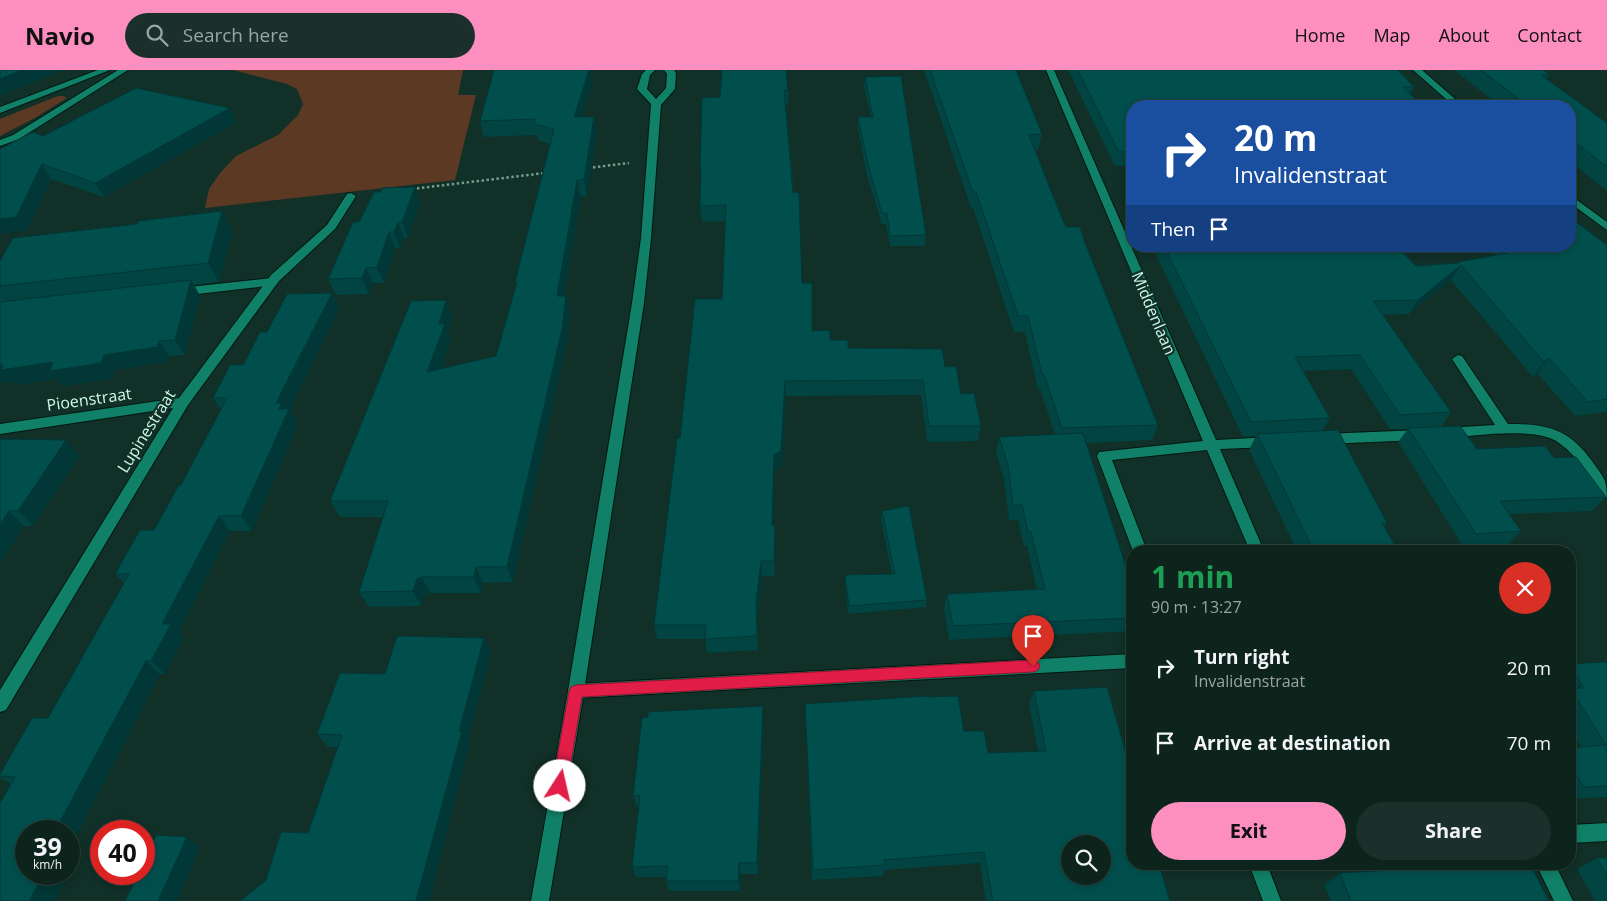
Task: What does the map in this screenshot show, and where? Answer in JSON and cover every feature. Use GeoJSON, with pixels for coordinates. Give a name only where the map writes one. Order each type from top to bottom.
{"type":"FeatureCollection","features":[{"type":"Feature","properties":{"kind":"street"},"geometry":{"type":"LineString","coordinates":[[0,110],[106,70]]}},
{"type":"Feature","properties":{"kind":"street"},"geometry":{"type":"LineString","coordinates":[[0,143],[16,137],[124,70]]}},
{"type":"Feature","properties":{"kind":"street"},"geometry":{"type":"LineString","coordinates":[[650,70],[646,74],[642,89],[656,104]]}},
{"type":"Feature","properties":{"kind":"street"},"geometry":{"type":"LineString","coordinates":[[540,901],[576,691],[638,303],[646,238],[656,104],[670,89],[672,73],[668,70]]}},
{"type":"Feature","properties":{"kind":"street","name":"Middenlaan"},"geometry":{"type":"LineString","coordinates":[[1050,70],[1126,248]]}},
{"type":"Feature","properties":{"kind":"street"},"geometry":{"type":"LineString","coordinates":[[1418,70],[1452,100]]}},
{"type":"Feature","properties":{"kind":"street","name":"Lupinestraat"},"geometry":{"type":"LineString","coordinates":[[0,705],[183,402],[272,282],[331,227],[351,196]]}},
{"type":"Feature","properties":{"kind":"street"},"geometry":{"type":"LineString","coordinates":[[1576,203],[1607,228]]}},
{"type":"Feature","properties":{"kind":"street","name":"Middenlaan"},"geometry":{"type":"LineString","coordinates":[[1128,252],[1254,545]]}},
{"type":"Feature","properties":{"kind":"street"},"geometry":{"type":"LineString","coordinates":[[165,294],[272,282]]}},
{"type":"Feature","properties":{"kind":"street"},"geometry":{"type":"LineString","coordinates":[[1458,359],[1505,430]]}},
{"type":"Feature","properties":{"kind":"street","name":"Pioenstraat"},"geometry":{"type":"LineString","coordinates":[[0,429],[183,402]]}},
{"type":"Feature","properties":{"kind":"street"},"geometry":{"type":"LineString","coordinates":[[1308,440],[1540,429],[1557,435],[1571,446],[1607,493]]}},
{"type":"Feature","properties":{"kind":"street"},"geometry":{"type":"LineString","coordinates":[[1138,545],[1104,456],[1210,445],[1279,442]]}},
{"type":"Feature","properties":{"kind":"street"},"geometry":{"type":"LineString","coordinates":[[576,691],[1126,661]]}},
{"type":"Feature","properties":{"kind":"street"},"geometry":{"type":"LineString","coordinates":[[1576,834],[1607,832]]}},
{"type":"Feature","properties":{"kind":"street"},"geometry":{"type":"LineString","coordinates":[[1260,870],[1272,901]]}},
{"type":"Feature","properties":{"kind":"street"},"geometry":{"type":"LineString","coordinates":[[1548,870],[1564,901]]}},
{"type":"Feature","properties":{"kind":"path"},"geometry":{"type":"LineString","coordinates":[[584,168],[652,160]]}},
{"type":"Feature","properties":{"kind":"path"},"geometry":{"type":"LineString","coordinates":[[409,189],[545,173]]}},
{"type":"Feature","properties":{"kind":"shaded area"},"geometry":{"type":"Polygon","coordinates":[[[233,70],[463,70],[458,95],[476,95],[455,180],[205,208],[209,189],[220,173],[236,156],[278,135],[298,115],[303,104],[297,89],[287,84],[233,70]]]}},
{"type":"Feature","properties":{"kind":"shaded area"},"geometry":{"type":"Polygon","coordinates":[[[58,96],[67,98],[0,136],[0,119],[58,96]]]}},
{"type":"Feature","properties":{"kind":"building"},"geometry":{"type":"Polygon","coordinates":[[[0,70],[22,70],[0,79],[0,70]]]}},
{"type":"Feature","properties":{"kind":"building"},"geometry":{"type":"Polygon","coordinates":[[[494,70],[589,70],[574,117],[594,117],[584,179],[577,180],[557,296],[566,296],[562,329],[507,567],[476,567],[474,577],[422,577],[417,579],[413,591],[359,592],[388,501],[330,501],[411,301],[446,300],[439,324],[445,324],[427,372],[496,356],[517,282],[515,282],[554,129],[534,124],[535,119],[480,121],[494,70]]]}},
{"type":"Feature","properties":{"kind":"building"},"geometry":{"type":"Polygon","coordinates":[[[722,70],[786,70],[788,90],[784,90],[793,193],[799,192],[802,283],[812,283],[812,331],[830,330],[830,340],[848,340],[848,348],[942,349],[945,367],[956,366],[961,394],[974,393],[981,426],[929,426],[923,380],[785,381],[781,451],[774,455],[772,525],[775,525],[774,561],[761,561],[756,602],[757,636],[705,639],[706,625],[654,625],[677,438],[680,438],[695,299],[722,299],[726,205],[700,206],[701,170],[700,172],[702,98],[720,97],[722,70]]]}},
{"type":"Feature","properties":{"kind":"building"},"geometry":{"type":"Polygon","coordinates":[[[930,70],[1016,70],[1042,134],[1029,135],[1061,216],[1066,227],[1080,227],[1158,425],[1062,428],[1044,374],[1042,374],[1028,316],[1018,316],[976,192],[973,192],[930,70]]]}},
{"type":"Feature","properties":{"kind":"building"},"geometry":{"type":"Polygon","coordinates":[[[1078,70],[1398,70],[1414,87],[1403,87],[1416,100],[1126,100],[1126,152],[1119,152],[1078,70]]]}},
{"type":"Feature","properties":{"kind":"building"},"geometry":{"type":"Polygon","coordinates":[[[1481,70],[1544,70],[1549,74],[1541,75],[1575,100],[1520,100],[1481,70]]]}},
{"type":"Feature","properties":{"kind":"building"},"geometry":{"type":"Polygon","coordinates":[[[901,76],[926,235],[890,236],[887,213],[882,213],[868,165],[858,117],[873,117],[865,77],[901,76]]]}},
{"type":"Feature","properties":{"kind":"building"},"geometry":{"type":"Polygon","coordinates":[[[136,88],[230,108],[95,183],[42,164],[16,217],[0,219],[0,149],[33,132],[43,136],[136,88]]]}},
{"type":"Feature","properties":{"kind":"building"},"geometry":{"type":"Polygon","coordinates":[[[1576,100],[1607,123],[1607,167],[1576,143],[1576,100]]]}},
{"type":"Feature","properties":{"kind":"building"},"geometry":{"type":"Polygon","coordinates":[[[415,187],[402,222],[398,222],[394,232],[389,232],[377,267],[366,268],[362,278],[328,279],[353,222],[359,222],[374,192],[381,192],[382,188],[415,187]]]}},
{"type":"Feature","properties":{"kind":"building"},"geometry":{"type":"Polygon","coordinates":[[[222,211],[208,263],[0,286],[0,261],[13,238],[137,224],[138,221],[222,211]]]}},
{"type":"Feature","properties":{"kind":"building"},"geometry":{"type":"Polygon","coordinates":[[[1576,222],[1607,245],[1607,399],[1588,402],[1549,358],[1544,362],[1461,265],[1418,300],[1373,301],[1451,412],[1400,415],[1360,355],[1295,357],[1330,418],[1251,422],[1167,252],[1403,252],[1416,266],[1458,262],[1513,252],[1576,252],[1576,222]]]}},
{"type":"Feature","properties":{"kind":"building"},"geometry":{"type":"Polygon","coordinates":[[[191,280],[175,340],[159,341],[157,347],[104,355],[101,363],[50,371],[53,362],[1,370],[3,365],[0,366],[0,302],[191,280]]]}},
{"type":"Feature","properties":{"kind":"building"},"geometry":{"type":"Polygon","coordinates":[[[332,293],[276,403],[282,403],[279,409],[289,409],[241,516],[219,516],[162,624],[171,624],[151,661],[146,661],[61,820],[15,820],[15,885],[38,885],[29,901],[0,901],[0,803],[15,777],[0,776],[0,774],[32,718],[48,718],[129,574],[115,574],[140,530],[154,530],[179,485],[181,485],[227,398],[213,398],[230,365],[243,365],[260,332],[267,332],[287,294],[332,293]]]}},
{"type":"Feature","properties":{"kind":"building"},"geometry":{"type":"Polygon","coordinates":[[[1460,426],[1477,449],[1545,446],[1554,458],[1576,457],[1606,497],[1500,501],[1521,531],[1476,534],[1408,428],[1460,426]]]}},
{"type":"Feature","properties":{"kind":"building"},"geometry":{"type":"Polygon","coordinates":[[[1338,430],[1387,523],[1382,523],[1395,545],[1311,545],[1257,434],[1338,430]]]}},
{"type":"Feature","properties":{"kind":"building"},"geometry":{"type":"Polygon","coordinates":[[[1083,433],[1126,566],[1126,618],[953,626],[947,594],[1045,589],[1031,532],[1028,532],[1022,505],[1013,505],[1008,465],[999,437],[1083,433]]]}},
{"type":"Feature","properties":{"kind":"building"},"geometry":{"type":"Polygon","coordinates":[[[0,439],[66,440],[18,511],[9,511],[0,524],[0,439]]]}},
{"type":"Feature","properties":{"kind":"building"},"geometry":{"type":"Polygon","coordinates":[[[909,506],[927,600],[849,606],[845,575],[895,574],[882,511],[909,506]]]}},
{"type":"Feature","properties":{"kind":"building"},"geometry":{"type":"Polygon","coordinates":[[[397,636],[484,638],[459,731],[462,731],[416,901],[240,901],[266,880],[281,832],[308,833],[342,735],[317,734],[340,673],[385,674],[397,636]]]}},
{"type":"Feature","properties":{"kind":"building"},"geometry":{"type":"Polygon","coordinates":[[[1607,662],[1607,786],[1584,787],[1576,775],[1576,748],[1606,745],[1576,698],[1576,688],[1584,688],[1576,675],[1576,664],[1607,662]]]}},
{"type":"Feature","properties":{"kind":"building"},"geometry":{"type":"Polygon","coordinates":[[[1107,687],[1126,753],[1126,870],[1161,870],[1170,901],[993,901],[984,852],[884,860],[885,865],[813,870],[805,704],[927,696],[958,696],[964,731],[984,731],[988,753],[1046,751],[1034,691],[1107,687]]]}},
{"type":"Feature","properties":{"kind":"building"},"geometry":{"type":"Polygon","coordinates":[[[763,706],[757,863],[739,863],[738,881],[666,881],[668,866],[632,867],[640,795],[633,796],[642,718],[648,717],[648,712],[763,706]]]}},
{"type":"Feature","properties":{"kind":"building"},"geometry":{"type":"Polygon","coordinates":[[[156,835],[187,837],[158,901],[125,901],[133,885],[155,885],[156,835]]]}},
{"type":"Feature","properties":{"kind":"building"},"geometry":{"type":"Polygon","coordinates":[[[1597,858],[1607,858],[1607,875],[1597,858]]]}},
{"type":"Feature","properties":{"kind":"building"},"geometry":{"type":"Polygon","coordinates":[[[1387,870],[1533,870],[1549,901],[1351,901],[1340,873],[1387,870]]]}},
{"type":"Feature","properties":{"kind":"route"},"geometry":{"type":"LineString","coordinates":[[560,786],[576,691],[1033,666]]}}]}
